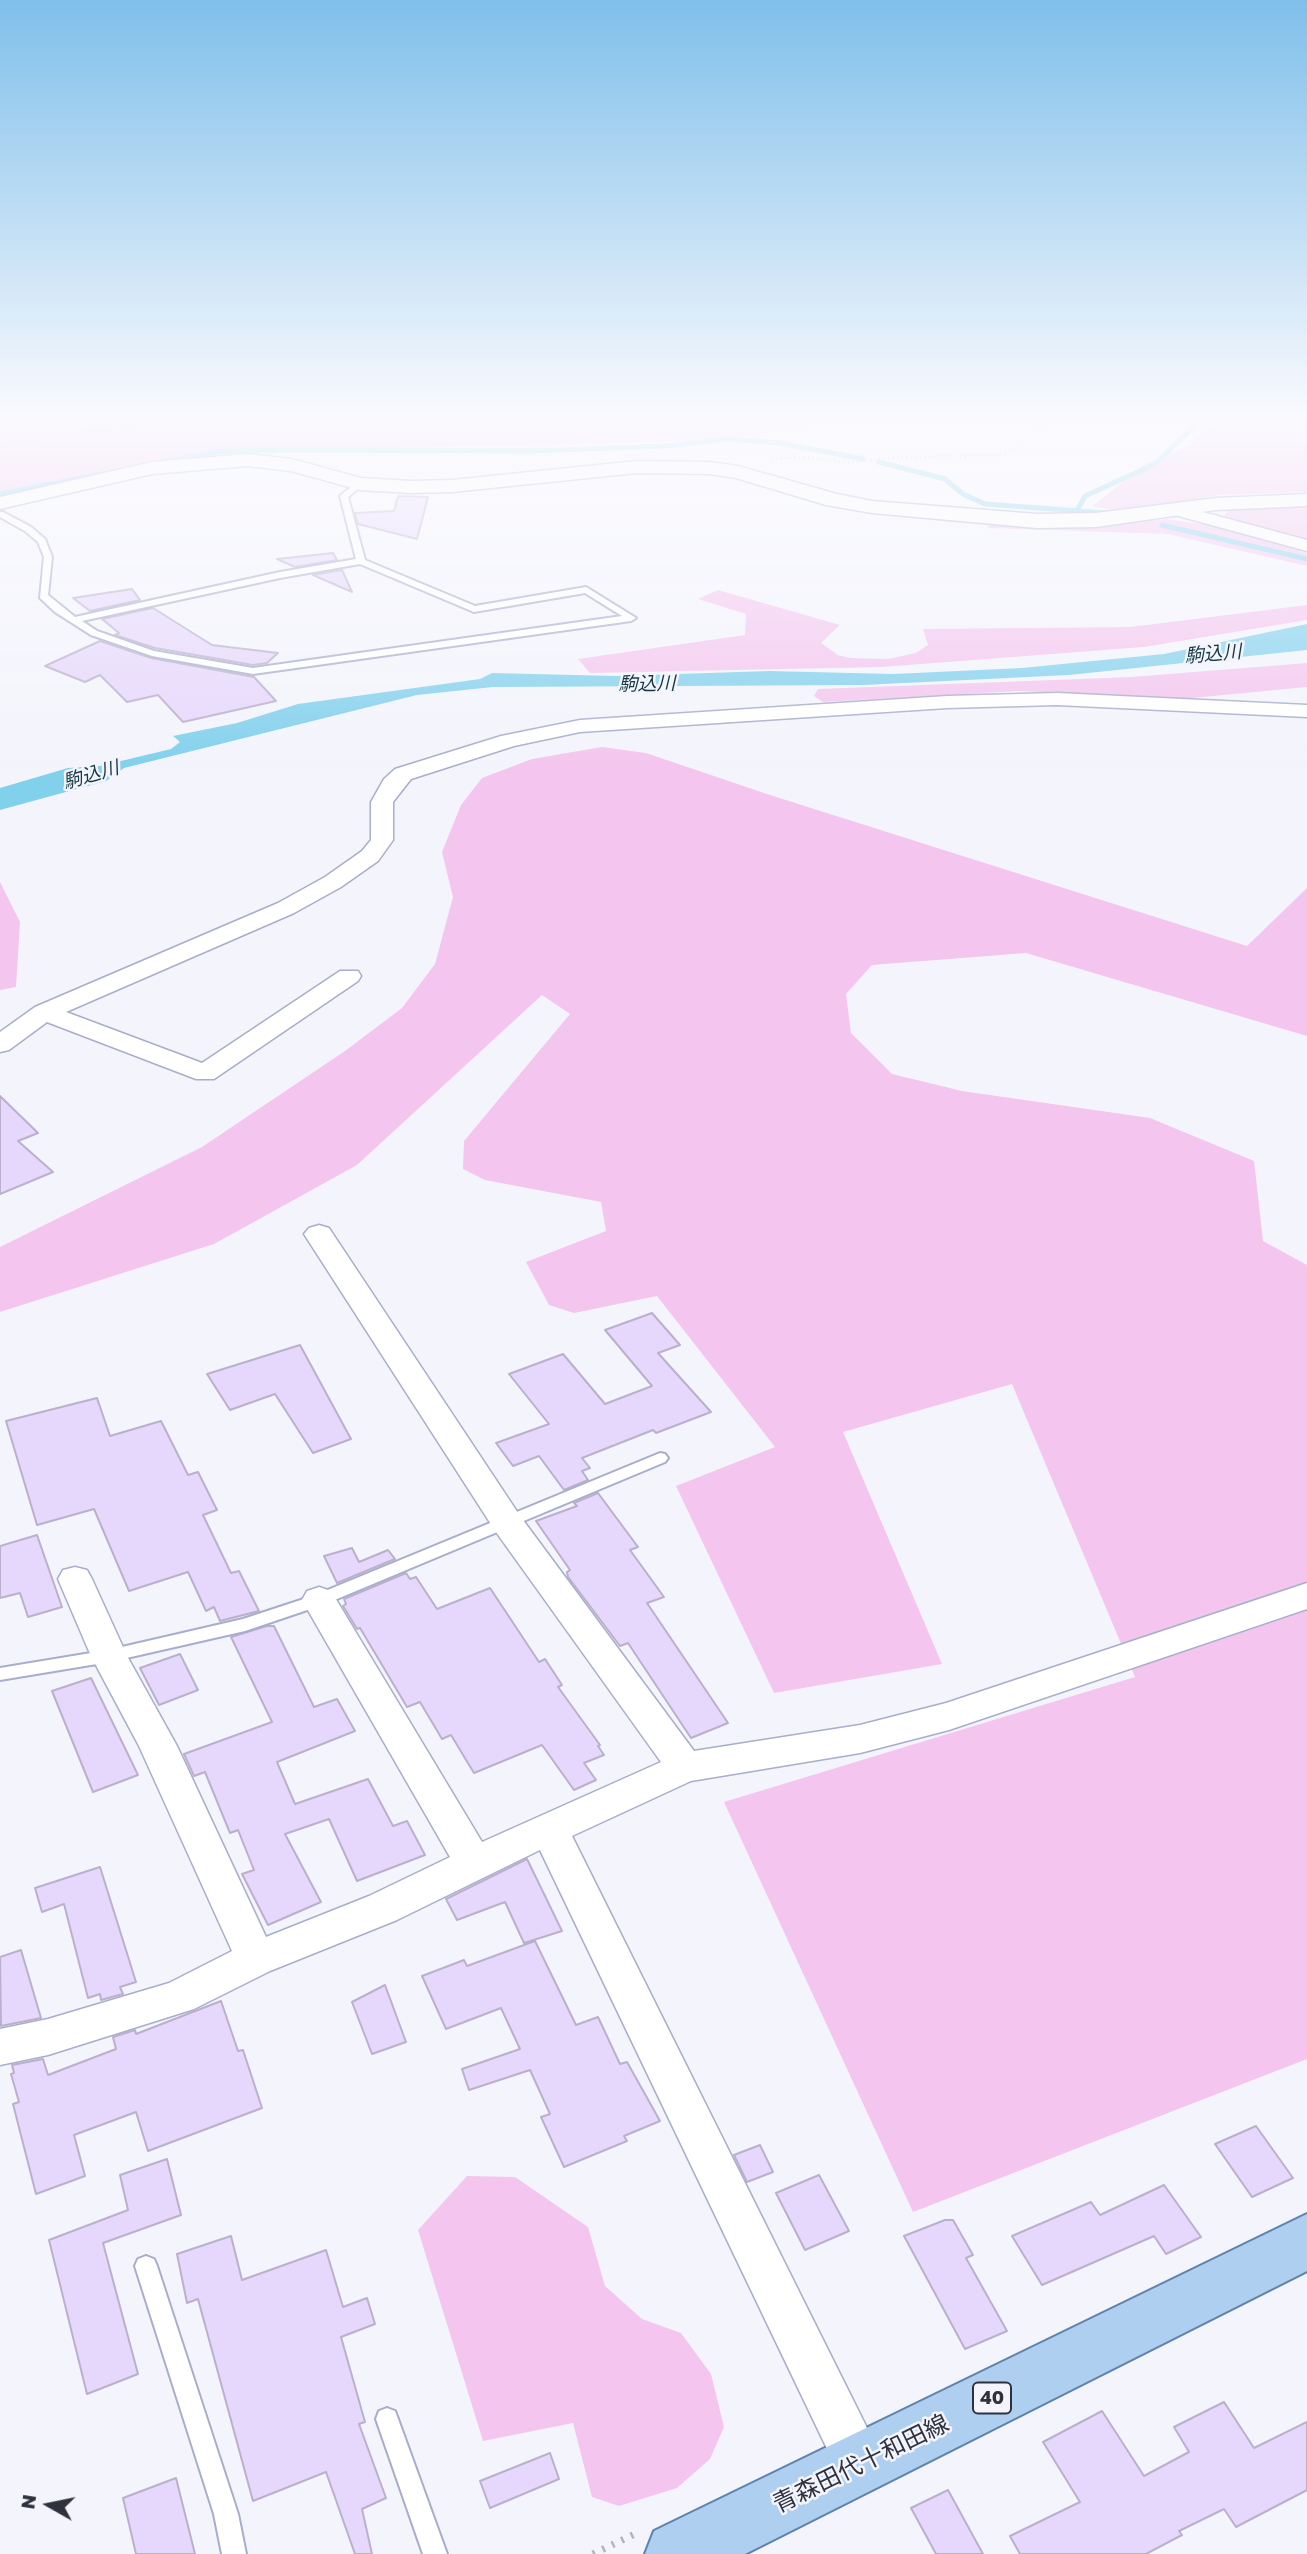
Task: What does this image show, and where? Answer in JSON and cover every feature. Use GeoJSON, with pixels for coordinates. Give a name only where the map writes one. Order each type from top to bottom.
{"type":"FeatureCollection","features":[{"type":"Feature","properties":{"kind":"main road","name":"青森田代十和田線"},"geometry":{"type":"LineString","coordinates":[[677,2554],[1301,2252]]}},
{"type":"Feature","properties":{"kind":"street"},"geometry":{"type":"LineString","coordinates":[[1261,533],[1307,546]]}},
{"type":"Feature","properties":{"kind":"street"},"geometry":{"type":"LineString","coordinates":[[0,1044],[44,1012],[286,908],[333,882],[370,856],[382,840],[382,802],[392,783],[403,774],[558,729],[947,702],[1057,699],[1307,710]]}},
{"type":"Feature","properties":{"kind":"street"},"geometry":{"type":"LineString","coordinates":[[44,1012],[205,1073],[349,976]]}},
{"type":"Feature","properties":{"kind":"street"},"geometry":{"type":"LineString","coordinates":[[319,1234],[508,1524],[685,1767]]}},
{"type":"Feature","properties":{"kind":"street"},"geometry":{"type":"LineString","coordinates":[[75,1579],[110,1656],[158,1746],[256,1959]]}},
{"type":"Feature","properties":{"kind":"street"},"geometry":{"type":"LineString","coordinates":[[0,2047],[48,2037],[179,1997],[256,1959],[383,1908],[474,1863],[685,1767],[860,1739],[949,1716],[1307,1596]]}},
{"type":"Feature","properties":{"kind":"street"},"geometry":{"type":"LineString","coordinates":[[319,1600],[474,1863]]}},
{"type":"Feature","properties":{"kind":"street"},"geometry":{"type":"LineString","coordinates":[[550,1829],[860,2465]]}},
{"type":"Feature","properties":{"kind":"lane"},"geometry":{"type":"LineString","coordinates":[[33,533],[42,541],[48,557],[43,596],[74,620],[94,633],[152,653],[253,671],[631,618],[586,590],[474,609],[361,561],[280,575],[74,620]]}},
{"type":"Feature","properties":{"kind":"lane"},"geometry":{"type":"LineString","coordinates":[[354,533],[361,561]]}},
{"type":"Feature","properties":{"kind":"lane"},"geometry":{"type":"LineString","coordinates":[[0,1674],[110,1656],[245,1625],[319,1600],[508,1524],[660,1458]]}},
{"type":"Feature","properties":{"kind":"lane"},"geometry":{"type":"LineString","coordinates":[[146,2266],[226,2514],[234,2554]]}},
{"type":"Feature","properties":{"kind":"lane"},"geometry":{"type":"LineString","coordinates":[[387,2419],[435,2554]]}},
{"type":"Feature","properties":{"kind":"shaded area"},"geometry":{"type":"Polygon","coordinates":[[[1144,533],[1239,533],[1307,553],[1307,566],[1168,534],[1144,533]]]}},
{"type":"Feature","properties":{"kind":"shaded area"},"geometry":{"type":"Polygon","coordinates":[[[1286,533],[1307,533],[1307,539],[1286,533]]]}},
{"type":"Feature","properties":{"kind":"shaded area"},"geometry":{"type":"Polygon","coordinates":[[[718,590],[840,625],[821,643],[838,655],[850,658],[888,659],[916,653],[928,645],[923,629],[1130,627],[1307,605],[1307,620],[1144,647],[882,667],[590,673],[578,659],[745,635],[746,614],[698,599],[718,590]]]}},
{"type":"Feature","properties":{"kind":"shaded area"},"geometry":{"type":"Polygon","coordinates":[[[1307,663],[1307,687],[1182,699],[1019,691],[823,702],[814,696],[818,689],[1131,677],[1307,663]]]}},
{"type":"Feature","properties":{"kind":"shaded area"},"geometry":{"type":"Polygon","coordinates":[[[602,747],[646,753],[1247,946],[1307,888],[1307,1036],[1026,953],[872,965],[846,994],[851,1033],[892,1074],[962,1091],[1150,1118],[1254,1161],[1263,1241],[1307,1265],[1307,2059],[913,2212],[724,1802],[1135,1677],[1012,1384],[843,1432],[942,1664],[774,1693],[676,1486],[775,1447],[657,1296],[574,1313],[549,1305],[526,1262],[606,1231],[601,1202],[485,1180],[463,1169],[464,1141],[570,1014],[542,995],[357,1165],[214,1244],[0,1312],[0,1247],[202,1147],[345,1051],[402,1008],[435,964],[453,897],[442,852],[461,805],[482,778],[532,759],[602,747]]]}},
{"type":"Feature","properties":{"kind":"shaded area"},"geometry":{"type":"Polygon","coordinates":[[[0,882],[20,922],[16,987],[0,990],[0,882]]]}},
{"type":"Feature","properties":{"kind":"shaded area"},"geometry":{"type":"Polygon","coordinates":[[[467,2176],[515,2177],[588,2227],[605,2286],[642,2319],[681,2333],[711,2374],[724,2427],[710,2459],[677,2488],[619,2506],[592,2497],[573,2423],[483,2441],[418,2230],[467,2176]]]}},
{"type":"Feature","properties":{"kind":"water","name":"駒込川"},"geometry":{"type":"Polygon","coordinates":[[[1307,624],[1307,650],[1069,675],[864,685],[493,687],[417,695],[124,768],[106,781],[0,810],[0,788],[68,768],[100,766],[171,749],[180,742],[173,736],[237,723],[298,704],[480,679],[492,673],[616,676],[769,671],[893,674],[1022,668],[1164,654],[1307,624]]]}},
{"type":"Feature","properties":{"kind":"building"},"geometry":{"type":"Polygon","coordinates":[[[394,533],[419,533],[417,539],[394,533]]]}},
{"type":"Feature","properties":{"kind":"building"},"geometry":{"type":"Polygon","coordinates":[[[333,553],[337,560],[295,567],[277,559],[333,553]]]}},
{"type":"Feature","properties":{"kind":"building"},"geometry":{"type":"Polygon","coordinates":[[[342,570],[352,592],[313,575],[342,570]]]}},
{"type":"Feature","properties":{"kind":"building"},"geometry":{"type":"Polygon","coordinates":[[[132,589],[140,600],[90,611],[73,598],[132,589]]]}},
{"type":"Feature","properties":{"kind":"building"},"geometry":{"type":"Polygon","coordinates":[[[153,608],[212,645],[278,653],[267,663],[253,665],[155,648],[115,635],[119,633],[102,619],[153,608]]]}},
{"type":"Feature","properties":{"kind":"building"},"geometry":{"type":"Polygon","coordinates":[[[100,641],[151,658],[254,677],[276,701],[183,722],[158,695],[127,702],[100,675],[85,682],[45,666],[100,641]]]}},
{"type":"Feature","properties":{"kind":"building"},"geometry":{"type":"Polygon","coordinates":[[[0,1096],[38,1133],[18,1141],[53,1172],[0,1194],[0,1096]]]}},
{"type":"Feature","properties":{"kind":"building"},"geometry":{"type":"Polygon","coordinates":[[[652,1313],[680,1345],[658,1353],[711,1412],[656,1433],[653,1430],[582,1458],[590,1468],[582,1471],[588,1480],[564,1490],[539,1456],[513,1466],[496,1443],[549,1424],[509,1374],[563,1354],[605,1404],[652,1386],[605,1330],[652,1313]]]}},
{"type":"Feature","properties":{"kind":"building"},"geometry":{"type":"Polygon","coordinates":[[[300,1345],[351,1439],[313,1453],[275,1394],[230,1410],[207,1374],[300,1345]]]}},
{"type":"Feature","properties":{"kind":"building"},"geometry":{"type":"Polygon","coordinates":[[[97,1398],[110,1436],[161,1421],[188,1475],[198,1472],[217,1510],[203,1515],[231,1573],[239,1571],[259,1611],[220,1621],[214,1607],[206,1611],[188,1572],[129,1591],[94,1509],[37,1525],[6,1421],[97,1398]]]}},
{"type":"Feature","properties":{"kind":"building"},"geometry":{"type":"Polygon","coordinates":[[[598,1493],[638,1547],[630,1550],[664,1597],[647,1603],[728,1723],[691,1738],[628,1643],[620,1646],[568,1577],[567,1572],[570,1570],[536,1521],[577,1506],[574,1503],[598,1493]]]}},
{"type":"Feature","properties":{"kind":"building"},"geometry":{"type":"Polygon","coordinates":[[[37,1535],[62,1607],[28,1617],[20,1593],[0,1598],[0,1546],[37,1535]]]}},
{"type":"Feature","properties":{"kind":"building"},"geometry":{"type":"Polygon","coordinates":[[[352,1548],[359,1562],[388,1550],[395,1559],[337,1583],[324,1556],[352,1548]]]}},
{"type":"Feature","properties":{"kind":"building"},"geometry":{"type":"Polygon","coordinates":[[[406,1573],[410,1579],[416,1577],[437,1609],[490,1588],[539,1662],[545,1659],[562,1685],[558,1687],[600,1745],[598,1746],[604,1755],[584,1763],[596,1780],[574,1790],[542,1745],[474,1773],[451,1735],[442,1739],[420,1702],[407,1707],[360,1628],[357,1629],[343,1606],[346,1604],[344,1599],[406,1573]]]}},
{"type":"Feature","properties":{"kind":"building"},"geometry":{"type":"Polygon","coordinates":[[[274,1626],[314,1707],[337,1699],[355,1731],[277,1762],[295,1804],[368,1779],[393,1826],[407,1821],[425,1855],[357,1881],[329,1819],[285,1834],[321,1902],[268,1925],[242,1874],[254,1870],[238,1830],[230,1833],[205,1772],[194,1776],[184,1754],[272,1722],[231,1637],[274,1626]]]}},
{"type":"Feature","properties":{"kind":"building"},"geometry":{"type":"Polygon","coordinates":[[[180,1654],[198,1690],[159,1705],[140,1668],[180,1654]]]}},
{"type":"Feature","properties":{"kind":"building"},"geometry":{"type":"Polygon","coordinates":[[[91,1678],[138,1775],[93,1792],[52,1691],[91,1678]]]}},
{"type":"Feature","properties":{"kind":"building"},"geometry":{"type":"Polygon","coordinates":[[[527,1859],[562,1931],[524,1943],[505,1902],[457,1920],[446,1899],[527,1859]]]}},
{"type":"Feature","properties":{"kind":"building"},"geometry":{"type":"Polygon","coordinates":[[[100,1867],[136,1982],[120,1987],[123,1994],[101,2000],[100,1994],[88,1998],[64,1904],[42,1912],[35,1888],[100,1867]]]}},
{"type":"Feature","properties":{"kind":"building"},"geometry":{"type":"Polygon","coordinates":[[[535,1941],[576,2025],[598,2017],[620,2064],[627,2062],[660,2121],[624,2136],[627,2141],[564,2167],[541,2117],[550,2114],[530,2070],[469,2090],[462,2069],[520,2049],[501,2008],[446,2029],[422,1976],[464,1960],[467,1966],[535,1941]]]}},
{"type":"Feature","properties":{"kind":"building"},"geometry":{"type":"Polygon","coordinates":[[[21,1950],[41,2018],[1,2026],[0,1957],[21,1950]]]}},
{"type":"Feature","properties":{"kind":"building"},"geometry":{"type":"Polygon","coordinates":[[[385,1985],[406,2042],[372,2054],[352,2002],[385,1985]]]}},
{"type":"Feature","properties":{"kind":"building"},"geometry":{"type":"Polygon","coordinates":[[[221,2001],[238,2051],[243,2050],[262,2108],[148,2151],[136,2112],[74,2135],[85,2176],[36,2194],[13,2104],[19,2102],[11,2074],[14,2073],[12,2065],[43,2059],[48,2075],[116,2049],[113,2037],[135,2030],[136,2034],[221,2001]]]}},
{"type":"Feature","properties":{"kind":"building"},"geometry":{"type":"Polygon","coordinates":[[[1256,2126],[1293,2178],[1252,2197],[1215,2144],[1256,2126]]]}},
{"type":"Feature","properties":{"kind":"building"},"geometry":{"type":"Polygon","coordinates":[[[760,2145],[773,2172],[747,2182],[734,2155],[760,2145]]]}},
{"type":"Feature","properties":{"kind":"building"},"geometry":{"type":"Polygon","coordinates":[[[167,2159],[181,2215],[103,2243],[138,2374],[87,2394],[49,2240],[128,2210],[120,2175],[167,2159]]]}},
{"type":"Feature","properties":{"kind":"building"},"geometry":{"type":"Polygon","coordinates":[[[819,2175],[849,2231],[805,2250],[776,2193],[819,2175]]]}},
{"type":"Feature","properties":{"kind":"building"},"geometry":{"type":"Polygon","coordinates":[[[1164,2185],[1201,2237],[1166,2254],[1154,2236],[1042,2285],[1012,2236],[1091,2202],[1100,2215],[1164,2185]]]}},
{"type":"Feature","properties":{"kind":"building"},"geometry":{"type":"Polygon","coordinates":[[[945,2220],[953,2220],[973,2255],[966,2258],[1007,2331],[965,2349],[904,2236],[945,2220]]]}},
{"type":"Feature","properties":{"kind":"building"},"geometry":{"type":"Polygon","coordinates":[[[231,2236],[242,2280],[326,2250],[343,2307],[367,2298],[375,2324],[341,2337],[365,2422],[359,2424],[386,2498],[362,2509],[372,2554],[355,2554],[326,2472],[253,2501],[198,2299],[187,2303],[177,2254],[231,2236]]]}},
{"type":"Feature","properties":{"kind":"building"},"geometry":{"type":"Polygon","coordinates":[[[1224,2402],[1254,2448],[1307,2422],[1307,2490],[1236,2527],[1224,2509],[1179,2531],[1182,2535],[1146,2554],[1020,2554],[1010,2536],[1080,2502],[1043,2442],[1102,2411],[1144,2476],[1189,2452],[1174,2427],[1224,2402]]]}},
{"type":"Feature","properties":{"kind":"building"},"geometry":{"type":"Polygon","coordinates":[[[550,2453],[559,2479],[490,2508],[480,2481],[550,2453]]]}},
{"type":"Feature","properties":{"kind":"building"},"geometry":{"type":"Polygon","coordinates":[[[176,2478],[195,2554],[136,2554],[123,2498],[176,2478]]]}},
{"type":"Feature","properties":{"kind":"building"},"geometry":{"type":"Polygon","coordinates":[[[948,2490],[983,2554],[936,2554],[911,2508],[948,2490]]]}},
{"type":"Feature","properties":{"kind":"waterway"},"geometry":{"type":"LineString","coordinates":[[1197,533],[1307,559]]}}]}
